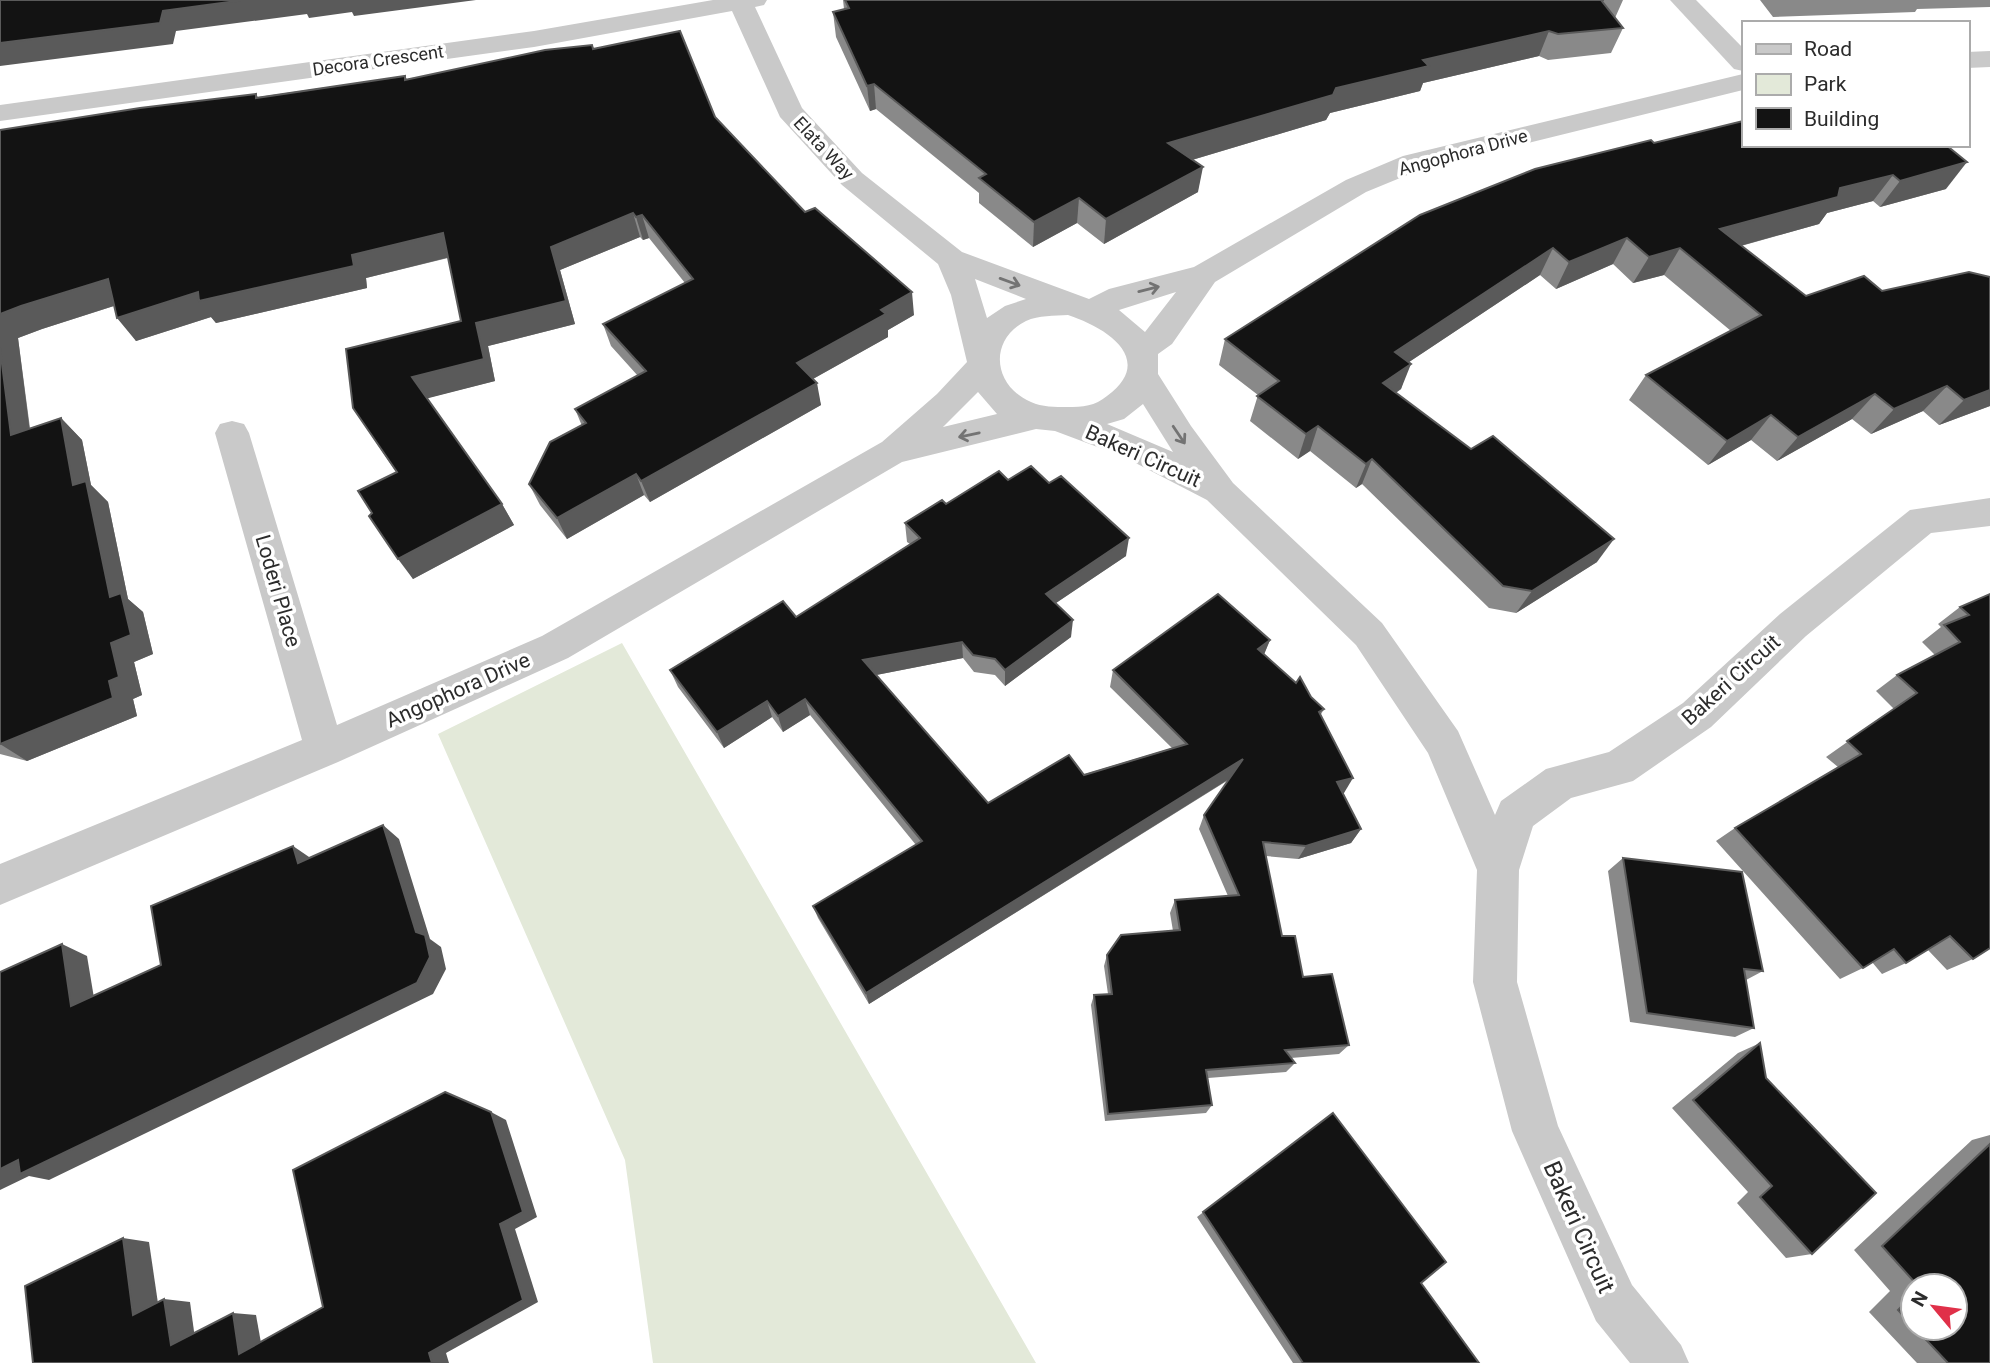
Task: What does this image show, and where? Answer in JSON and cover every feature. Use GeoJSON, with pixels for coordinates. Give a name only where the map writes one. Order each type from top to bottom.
{"type":"FeatureCollection","features":[{"type":"Feature","properties":{"kind":"street"},"geometry":{"type":"LineString","coordinates":[[1682,0],[1742,62]]}},
{"type":"Feature","properties":{"kind":"street","name":"Decora Crescent"},"geometry":{"type":"LineString","coordinates":[[0,113],[534,39],[748,1]]}},
{"type":"Feature","properties":{"kind":"street","name":"Elata Way"},"geometry":{"type":"LineString","coordinates":[[748,1],[790,111],[852,179],[951,259],[1083,307]]}},
{"type":"Feature","properties":{"kind":"street"},"geometry":{"type":"LineString","coordinates":[[1969,60],[1990,59]]}},
{"type":"Feature","properties":{"kind":"street","name":"Angophora Drive"},"geometry":{"type":"LineString","coordinates":[[1083,307],[1204,275],[1356,186],[1413,162],[1742,82]]}},
{"type":"Feature","properties":{"kind":"street","name":"Elata Way"},"geometry":{"type":"LineString","coordinates":[[951,259],[966,295],[981,361]]}},
{"type":"Feature","properties":{"kind":"street","name":"Angophora Drive"},"geometry":{"type":"LineString","coordinates":[[1143,363],[1204,275]]}},
{"type":"Feature","properties":{"kind":"street"},"geometry":{"type":"LineString","coordinates":[[1083,307],[1131,331],[1143,363],[1132,396],[1116,408],[1091,418],[1050,419],[1006,404],[989,387],[981,361],[989,337],[1007,318],[1031,308],[1083,307]]}},
{"type":"Feature","properties":{"kind":"street","name":"Angophora Drive"},"geometry":{"type":"LineString","coordinates":[[0,885],[324,749],[555,647],[894,452],[949,403],[981,361]]}},
{"type":"Feature","properties":{"kind":"street","name":"Bakeri Circuit"},"geometry":{"type":"LineString","coordinates":[[1143,363],[1179,435],[1222,492],[1369,634],[1444,743],[1498,870]]}},
{"type":"Feature","properties":{"kind":"street","name":"Angophora Drive"},"geometry":{"type":"LineString","coordinates":[[894,452],[1050,419]]}},
{"type":"Feature","properties":{"kind":"street","name":"Bakeri Circuit"},"geometry":{"type":"LineString","coordinates":[[1050,419],[1136,448],[1222,492]]}},
{"type":"Feature","properties":{"kind":"street","name":"Loderi Place"},"geometry":{"type":"LineString","coordinates":[[232,433],[324,749]]}},
{"type":"Feature","properties":{"kind":"street","name":"Bakeri Circuit"},"geometry":{"type":"LineString","coordinates":[[1663,1363],[1614,1303],[1536,1131],[1495,982],[1498,870],[1517,814],[1560,782],[1619,768],[1697,715],[1793,625],[1922,520],[1990,512]]}},
{"type":"Feature","properties":{"kind":"green space"},"geometry":{"type":"Polygon","coordinates":[[[622,643],[1036,1363],[653,1363],[625,1160],[438,734],[622,643]]]}},
{"type":"Feature","properties":{"kind":"building"},"geometry":{"type":"Polygon","coordinates":[[[0,0],[244,0],[163,11],[160,23],[0,43],[0,0]]]}},
{"type":"Feature","properties":{"kind":"building"},"geometry":{"type":"Polygon","coordinates":[[[845,0],[1601,0],[1623,28],[1558,34],[1549,31],[1423,60],[1429,66],[1336,88],[1333,95],[1168,143],[1203,167],[1106,219],[1079,198],[1034,222],[979,178],[986,174],[874,84],[867,86],[833,12],[849,8],[845,0]]]}},
{"type":"Feature","properties":{"kind":"building"},"geometry":{"type":"Polygon","coordinates":[[[680,31],[715,117],[805,212],[815,208],[912,292],[881,310],[886,314],[797,363],[817,383],[641,481],[636,474],[557,518],[529,484],[550,442],[586,423],[575,409],[646,371],[603,324],[693,279],[642,215],[636,217],[633,213],[551,247],[566,301],[476,323],[484,359],[412,377],[502,504],[398,559],[369,516],[372,513],[358,491],[397,472],[353,408],[346,349],[461,321],[443,233],[352,255],[354,266],[199,301],[198,292],[117,318],[108,279],[0,314],[0,130],[140,108],[256,94],[256,98],[405,76],[405,80],[545,50],[592,45],[593,49],[680,31]]]}},
{"type":"Feature","properties":{"kind":"building"},"geometry":{"type":"Polygon","coordinates":[[[1742,121],[1742,147],[1948,147],[1967,162],[1900,181],[1893,175],[1840,188],[1838,197],[1720,229],[1806,296],[1864,276],[1882,291],[1969,272],[1990,277],[1990,390],[1964,400],[1947,386],[1894,409],[1875,394],[1798,437],[1771,415],[1727,441],[1646,375],[1761,315],[1680,248],[1649,257],[1627,238],[1569,262],[1553,248],[1395,352],[1411,364],[1383,383],[1471,449],[1493,436],[1614,539],[1532,591],[1503,586],[1372,459],[1366,464],[1318,426],[1306,434],[1257,396],[1279,381],[1225,339],[1420,215],[1535,169],[1651,140],[1654,143],[1742,121]]]}},
{"type":"Feature","properties":{"kind":"building"},"geometry":{"type":"Polygon","coordinates":[[[0,348],[11,435],[61,418],[73,485],[86,481],[110,597],[121,593],[131,635],[111,643],[119,677],[109,681],[113,698],[0,744],[0,348]]]}},
{"type":"Feature","properties":{"kind":"building"},"geometry":{"type":"Polygon","coordinates":[[[1031,466],[1049,483],[1061,476],[1129,538],[1046,594],[1073,620],[1005,670],[995,659],[973,655],[962,642],[863,660],[988,803],[1069,755],[1084,775],[1187,744],[1113,670],[1218,594],[1270,640],[1258,649],[1296,683],[1300,677],[1311,697],[1324,709],[1319,712],[1353,778],[1337,782],[1361,829],[1306,846],[1263,842],[1282,936],[1295,936],[1303,977],[1332,974],[1349,1045],[1285,1050],[1295,1063],[1206,1070],[1212,1105],[1108,1114],[1094,995],[1112,994],[1107,955],[1121,935],[1180,930],[1175,900],[1239,895],[1204,815],[1243,759],[866,993],[813,906],[922,841],[805,699],[778,716],[767,701],[717,732],[670,670],[783,601],[796,617],[920,538],[905,523],[942,500],[946,504],[999,471],[1008,480],[1031,466]]]}},
{"type":"Feature","properties":{"kind":"building"},"geometry":{"type":"Polygon","coordinates":[[[1990,594],[1990,948],[1973,959],[1950,936],[1906,963],[1894,949],[1863,968],[1735,828],[1861,754],[1847,741],[1917,693],[1897,675],[1960,642],[1944,625],[1969,615],[1960,607],[1990,594]]]}},
{"type":"Feature","properties":{"kind":"building"},"geometry":{"type":"Polygon","coordinates":[[[383,825],[416,932],[425,935],[430,957],[417,983],[20,1174],[18,1160],[0,1169],[0,972],[62,944],[71,1006],[161,965],[151,906],[293,846],[298,863],[383,825]]]}},
{"type":"Feature","properties":{"kind":"building"},"geometry":{"type":"Polygon","coordinates":[[[1623,858],[1742,872],[1763,971],[1744,969],[1754,1028],[1647,1013],[1623,858]]]}},
{"type":"Feature","properties":{"kind":"building"},"geometry":{"type":"Polygon","coordinates":[[[1760,1043],[1766,1078],[1876,1193],[1812,1254],[1760,1197],[1772,1186],[1693,1100],[1760,1043]]]}},
{"type":"Feature","properties":{"kind":"building"},"geometry":{"type":"Polygon","coordinates":[[[445,1092],[491,1112],[523,1212],[500,1224],[523,1300],[429,1353],[432,1363],[33,1363],[25,1286],[123,1238],[133,1315],[164,1299],[171,1345],[233,1313],[239,1354],[323,1307],[293,1170],[445,1092]]]}},
{"type":"Feature","properties":{"kind":"building"},"geometry":{"type":"Polygon","coordinates":[[[1333,1113],[1446,1262],[1421,1283],[1479,1363],[1303,1363],[1203,1212],[1333,1113]]]}},
{"type":"Feature","properties":{"kind":"building"},"geometry":{"type":"Polygon","coordinates":[[[1990,1144],[1990,1363],[1948,1363],[1928,1342],[1969,1342],[1969,1272],[1905,1272],[1882,1246],[1990,1144]]]}}]}
